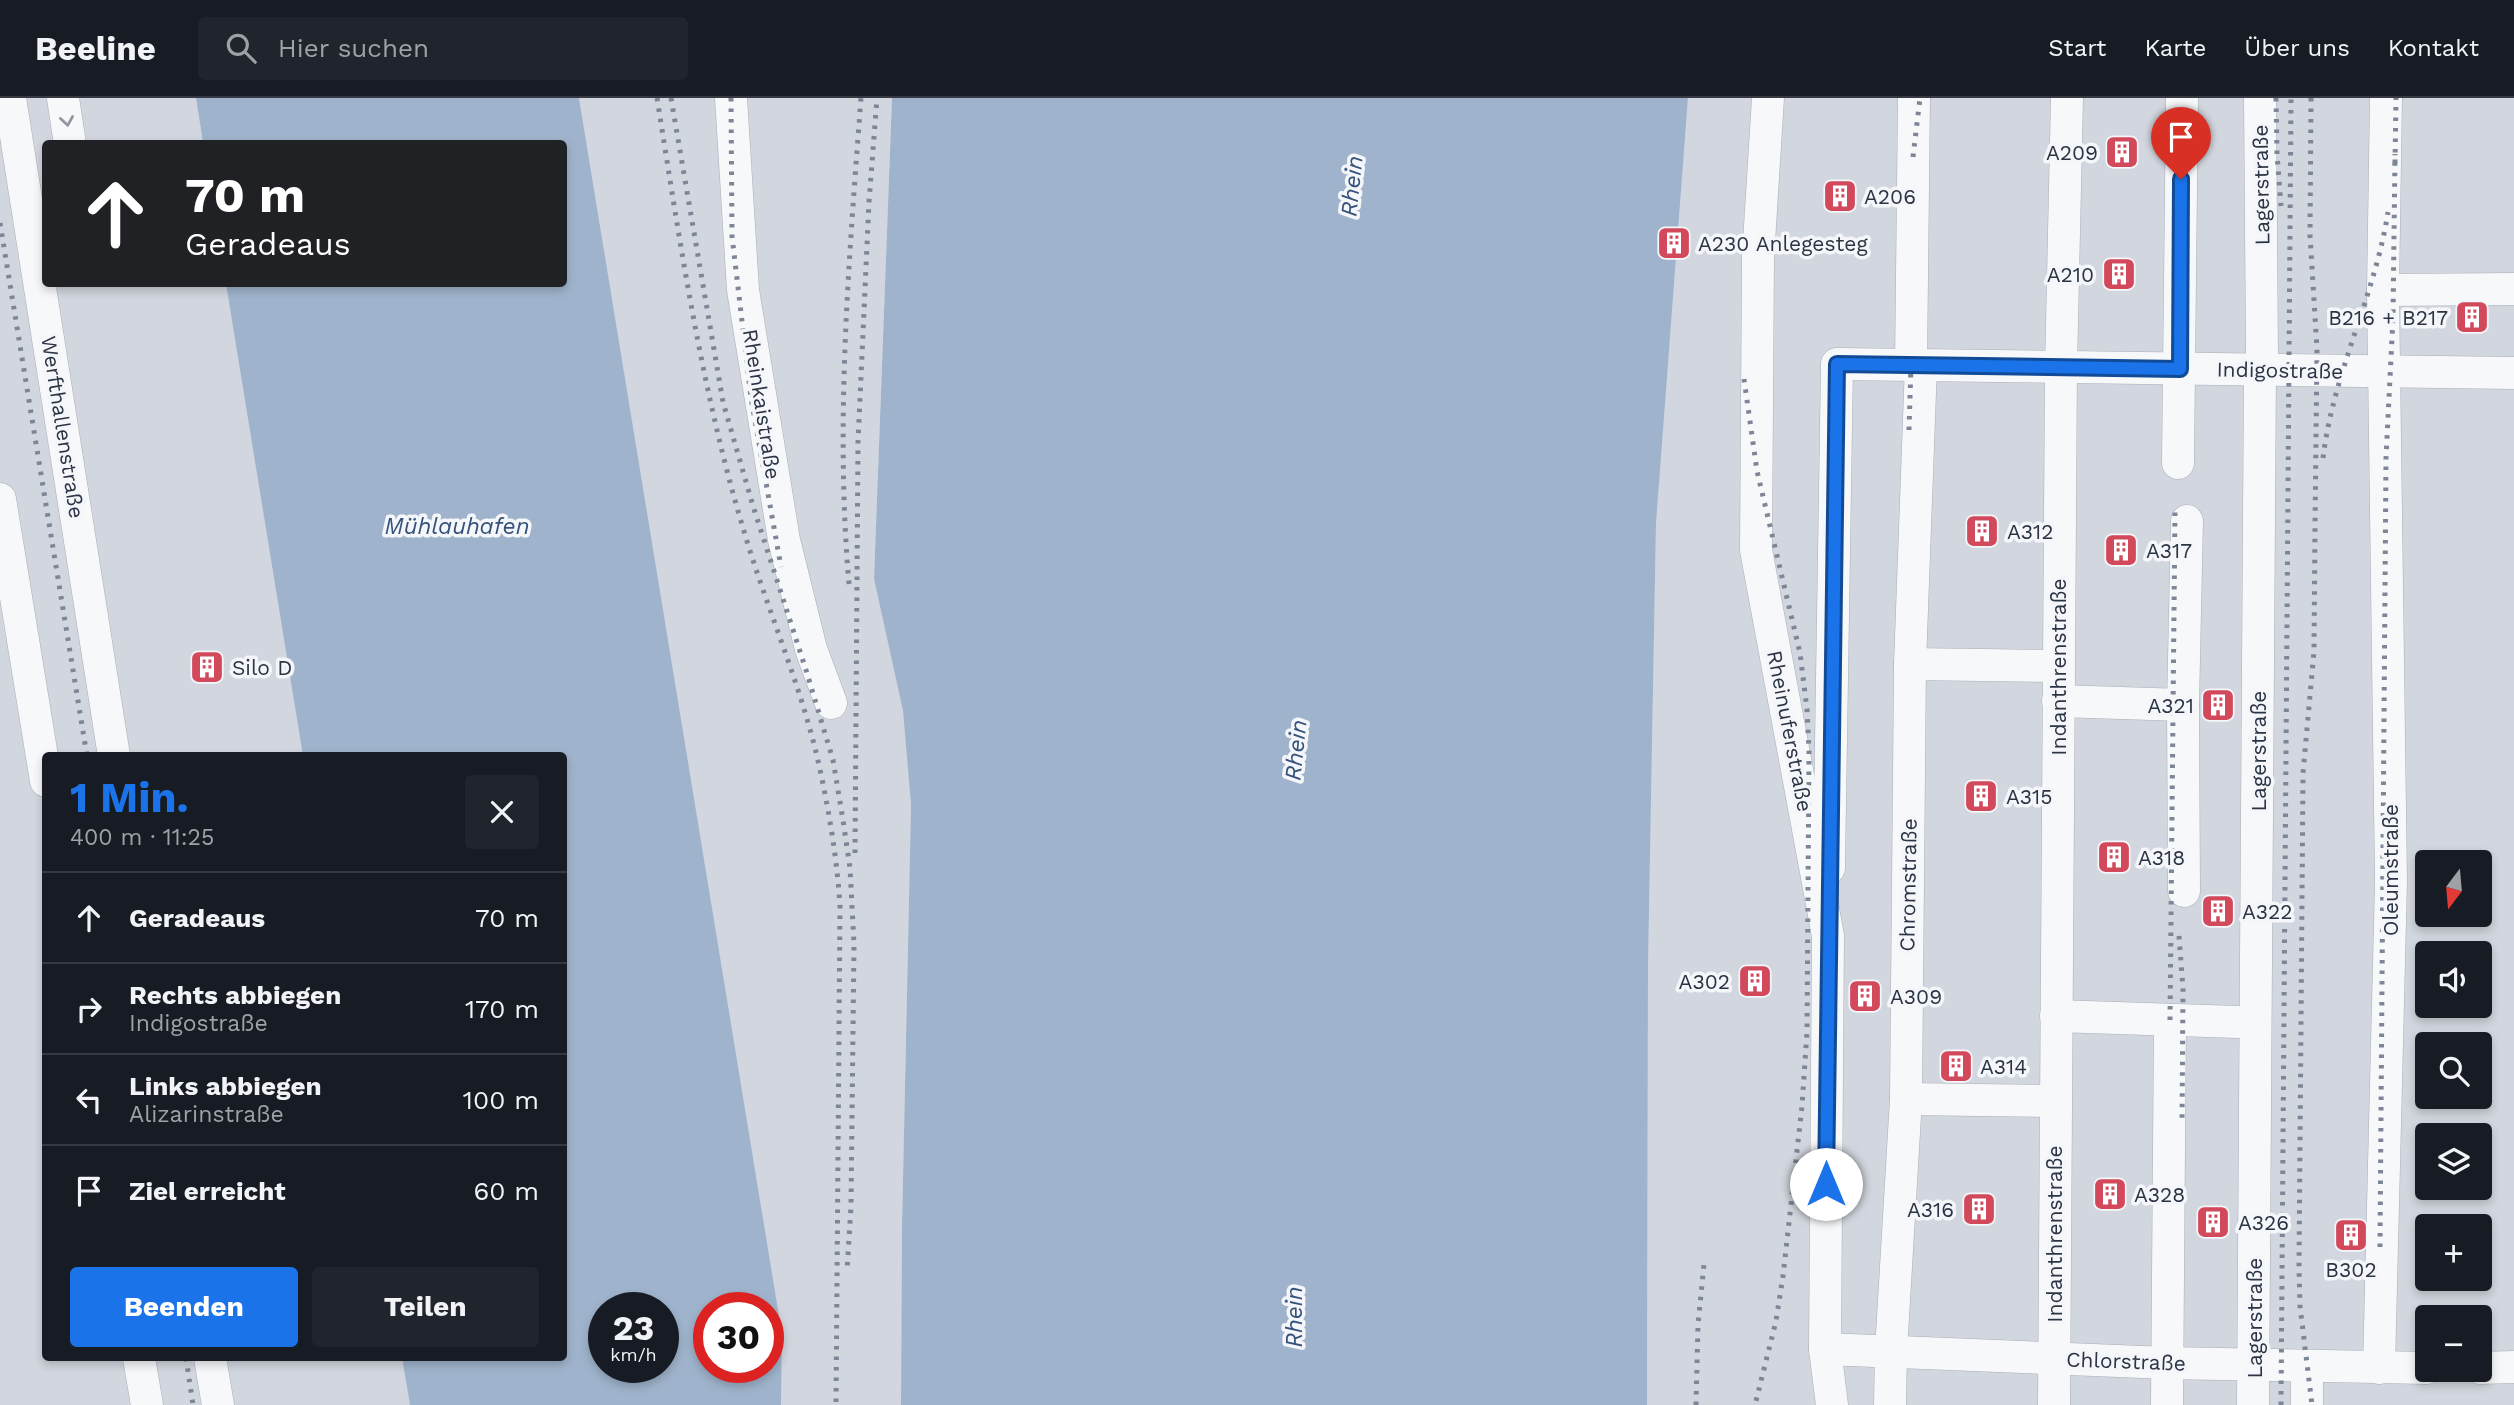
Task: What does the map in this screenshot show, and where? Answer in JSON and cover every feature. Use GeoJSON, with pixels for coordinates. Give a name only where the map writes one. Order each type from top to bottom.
{"type":"FeatureCollection","features":[{"type":"Feature","properties":{"kind":"street","name":"Werfthallenstraße"},"geometry":{"type":"LineString","coordinates":[[10,98],[37,210],[42,245]]}},
{"type":"Feature","properties":{"kind":"street"},"geometry":{"type":"LineString","coordinates":[[63,98],[70,140]]}},
{"type":"Feature","properties":{"kind":"street","name":"Rheinkaistraße"},"geometry":{"type":"LineString","coordinates":[[731,98],[743,290],[784,540],[811,649],[831,703]]}},
{"type":"Feature","properties":{"kind":"street","name":"Rheinuferstraße"},"geometry":{"type":"LineString","coordinates":[[1768,98],[1758,258],[1756,550],[1828,936],[1825,1349],[1832,1405]]}},
{"type":"Feature","properties":{"kind":"street","name":"Chromstraße"},"geometry":{"type":"LineString","coordinates":[[1890,1405],[1906,1098],[1916,365],[1914,98]]}},
{"type":"Feature","properties":{"kind":"street","name":"Indanthrenstraße"},"geometry":{"type":"LineString","coordinates":[[2054,1405],[2058,666],[2067,98]]}},
{"type":"Feature","properties":{"kind":"street"},"geometry":{"type":"LineString","coordinates":[[2178,463],[2182,98]]}},
{"type":"Feature","properties":{"kind":"street","name":"Lagerstraße"},"geometry":{"type":"LineString","coordinates":[[2253,1405],[2262,354],[2260,98]]}},
{"type":"Feature","properties":{"kind":"street","name":"Oleumstraße"},"geometry":{"type":"LineString","coordinates":[[2379,1368],[2391,881],[2383,290],[2386,98]]}},
{"type":"Feature","properties":{"kind":"street","name":"Werfthallenstraße"},"geometry":{"type":"LineString","coordinates":[[48,287],[113,752]]}},
{"type":"Feature","properties":{"kind":"street"},"geometry":{"type":"LineString","coordinates":[[2383,290],[2514,289]]}},
{"type":"Feature","properties":{"kind":"street","name":"Indigostraße"},"geometry":{"type":"LineString","coordinates":[[1828,936],[1837,364],[2514,373]]}},
{"type":"Feature","properties":{"kind":"street"},"geometry":{"type":"LineString","coordinates":[[0,499],[42,756]]}},
{"type":"Feature","properties":{"kind":"street"},"geometry":{"type":"LineString","coordinates":[[2184,891],[2183,705],[2187,521]]}},
{"type":"Feature","properties":{"kind":"street"},"geometry":{"type":"LineString","coordinates":[[1910,664],[2058,666]]}},
{"type":"Feature","properties":{"kind":"street"},"geometry":{"type":"LineString","coordinates":[[2058,701],[2183,705]]}},
{"type":"Feature","properties":{"kind":"street"},"geometry":{"type":"LineString","coordinates":[[2056,1016],[2238,1022]]}},
{"type":"Feature","properties":{"kind":"street"},"geometry":{"type":"LineString","coordinates":[[2167,1405],[2170,1020]]}},
{"type":"Feature","properties":{"kind":"street"},"geometry":{"type":"LineString","coordinates":[[1906,1098],[2055,1101]]}},
{"type":"Feature","properties":{"kind":"street","name":"Chlorstraße"},"geometry":{"type":"LineString","coordinates":[[1825,1349],[2167,1363],[2415,1368]]}},
{"type":"Feature","properties":{"kind":"street"},"geometry":{"type":"LineString","coordinates":[[140,1361],[147,1405]]}},
{"type":"Feature","properties":{"kind":"street"},"geometry":{"type":"LineString","coordinates":[[211,1361],[218,1405]]}},
{"type":"Feature","properties":{"kind":"street"},"geometry":{"type":"LineString","coordinates":[[2307,1366],[2307,1405]]}},
{"type":"Feature","properties":{"kind":"street"},"geometry":{"type":"LineString","coordinates":[[2492,1367],[2514,1367]]}},
{"type":"Feature","properties":{"kind":"shaded area"},"geometry":{"type":"Polygon","coordinates":[[[0,98],[196,98],[203,140],[42,140],[42,287],[226,287],[302,752],[42,752],[42,1361],[403,1361],[410,1405],[0,1405],[0,98]]]}},
{"type":"Feature","properties":{"kind":"shaded area"},"geometry":{"type":"Polygon","coordinates":[[[579,98],[892,98],[874,579],[903,711],[911,805],[901,1405],[781,1405],[781,1383],[784,1383],[784,1292],[775,1292],[579,98]]]}},
{"type":"Feature","properties":{"kind":"shaded area"},"geometry":{"type":"Polygon","coordinates":[[[1688,98],[2514,98],[2514,1405],[1647,1405],[1648,967],[1656,524],[1688,98]]]}},
{"type":"Feature","properties":{"kind":"water","name":"Mühlauhafen"},"geometry":{"type":"Polygon","coordinates":[[[196,98],[579,98],[775,1292],[693,1292],[693,1383],[781,1383],[781,1405],[410,1405],[403,1361],[567,1361],[567,752],[302,752],[226,287],[567,287],[567,140],[203,140],[196,98]]]}},
{"type":"Feature","properties":{"kind":"water","name":"Rhein"},"geometry":{"type":"Polygon","coordinates":[[[892,98],[1688,98],[1656,524],[1648,967],[1647,1405],[901,1405],[911,805],[903,711],[874,579],[892,98]]]}},
{"type":"Feature","properties":{"kind":"railway"},"geometry":{"type":"LineString","coordinates":[[657,98],[693,314],[715,422],[743,528],[812,735],[835,852],[840,906],[836,1405]]}},
{"type":"Feature","properties":{"kind":"railway"},"geometry":{"type":"LineString","coordinates":[[671,98],[723,402],[833,760],[843,820],[850,868],[854,944],[851,1206],[847,1271]]}},
{"type":"Feature","properties":{"kind":"railway"},"geometry":{"type":"LineString","coordinates":[[731,98],[732,236],[751,398],[781,567]]}},
{"type":"Feature","properties":{"kind":"railway"},"geometry":{"type":"LineString","coordinates":[[849,584],[843,402],[848,280],[861,98]]}},
{"type":"Feature","properties":{"kind":"railway"},"geometry":{"type":"LineString","coordinates":[[855,853],[858,442],[869,202],[877,98]]}},
{"type":"Feature","properties":{"kind":"railway"},"geometry":{"type":"LineString","coordinates":[[1913,157],[1920,98]]}},
{"type":"Feature","properties":{"kind":"railway"},"geometry":{"type":"LineString","coordinates":[[2276,98],[2281,206]]}},
{"type":"Feature","properties":{"kind":"railway"},"geometry":{"type":"LineString","coordinates":[[2281,1405],[2291,98]]}},
{"type":"Feature","properties":{"kind":"railway"},"geometry":{"type":"LineString","coordinates":[[2311,98],[2310,235],[2317,349],[2314,651],[2303,773],[2299,1268],[2300,1306],[2312,1405]]}},
{"type":"Feature","properties":{"kind":"railway"},"geometry":{"type":"LineString","coordinates":[[2395,163],[2396,98]]}},
{"type":"Feature","properties":{"kind":"railway"},"geometry":{"type":"LineString","coordinates":[[2380,1247],[2386,458],[2393,318],[2395,154]]}},
{"type":"Feature","properties":{"kind":"railway"},"geometry":{"type":"LineString","coordinates":[[2323,458],[2328,426],[2374,274],[2388,212]]}},
{"type":"Feature","properties":{"kind":"railway"},"geometry":{"type":"LineString","coordinates":[[0,223],[86,752]]}},
{"type":"Feature","properties":{"kind":"railway"},"geometry":{"type":"LineString","coordinates":[[1909,430],[1911,365]]}},
{"type":"Feature","properties":{"kind":"railway"},"geometry":{"type":"LineString","coordinates":[[1744,379],[1757,471],[1800,653],[1809,751],[1807,1032],[1802,1106],[1776,1321],[1755,1405]]}},
{"type":"Feature","properties":{"kind":"railway"},"geometry":{"type":"LineString","coordinates":[[2170,1020],[2175,509]]}},
{"type":"Feature","properties":{"kind":"railway"},"geometry":{"type":"LineString","coordinates":[[2179,936],[2183,989],[2182,1121]]}},
{"type":"Feature","properties":{"kind":"railway"},"geometry":{"type":"LineString","coordinates":[[1696,1405],[1698,1325],[1704,1264]]}},
{"type":"Feature","properties":{"kind":"railway"},"geometry":{"type":"LineString","coordinates":[[186,1361],[193,1405]]}},
{"type":"Feature","properties":{"kind":"place","name":"A209"},"geometry":{"type":"Point","coordinates":[2122,152]}},
{"type":"Feature","properties":{"kind":"place","name":"A206"},"geometry":{"type":"Point","coordinates":[1840,196]}},
{"type":"Feature","properties":{"kind":"place","name":"A230 Anlegesteg"},"geometry":{"type":"Point","coordinates":[1674,243]}},
{"type":"Feature","properties":{"kind":"place","name":"A210"},"geometry":{"type":"Point","coordinates":[2119,274]}},
{"type":"Feature","properties":{"kind":"place","name":"B216 + B217"},"geometry":{"type":"Point","coordinates":[2472,317]}},
{"type":"Feature","properties":{"kind":"place","name":"A312"},"geometry":{"type":"Point","coordinates":[1982,531]}},
{"type":"Feature","properties":{"kind":"place","name":"A317"},"geometry":{"type":"Point","coordinates":[2121,550]}},
{"type":"Feature","properties":{"kind":"place","name":"Silo D"},"geometry":{"type":"Point","coordinates":[207,667]}},
{"type":"Feature","properties":{"kind":"place","name":"A321"},"geometry":{"type":"Point","coordinates":[2218,705]}},
{"type":"Feature","properties":{"kind":"place","name":"A315"},"geometry":{"type":"Point","coordinates":[1981,796]}},
{"type":"Feature","properties":{"kind":"place","name":"A318"},"geometry":{"type":"Point","coordinates":[2114,857]}},
{"type":"Feature","properties":{"kind":"place","name":"A322"},"geometry":{"type":"Point","coordinates":[2218,911]}},
{"type":"Feature","properties":{"kind":"place","name":"A302"},"geometry":{"type":"Point","coordinates":[1755,981]}},
{"type":"Feature","properties":{"kind":"place","name":"A309"},"geometry":{"type":"Point","coordinates":[1865,996]}},
{"type":"Feature","properties":{"kind":"place","name":"A314"},"geometry":{"type":"Point","coordinates":[1956,1066]}},
{"type":"Feature","properties":{"kind":"place","name":"A328"},"geometry":{"type":"Point","coordinates":[2110,1194]}},
{"type":"Feature","properties":{"kind":"place","name":"A316"},"geometry":{"type":"Point","coordinates":[1979,1209]}},
{"type":"Feature","properties":{"kind":"place","name":"A326"},"geometry":{"type":"Point","coordinates":[2213,1222]}},
{"type":"Feature","properties":{"kind":"place","name":"B302"},"geometry":{"type":"Point","coordinates":[2351,1235]}},
{"type":"Feature","properties":{"kind":"route"},"geometry":{"type":"LineString","coordinates":[[1826,1184],[1837,364],[2180,369],[2181,179]]}}]}
